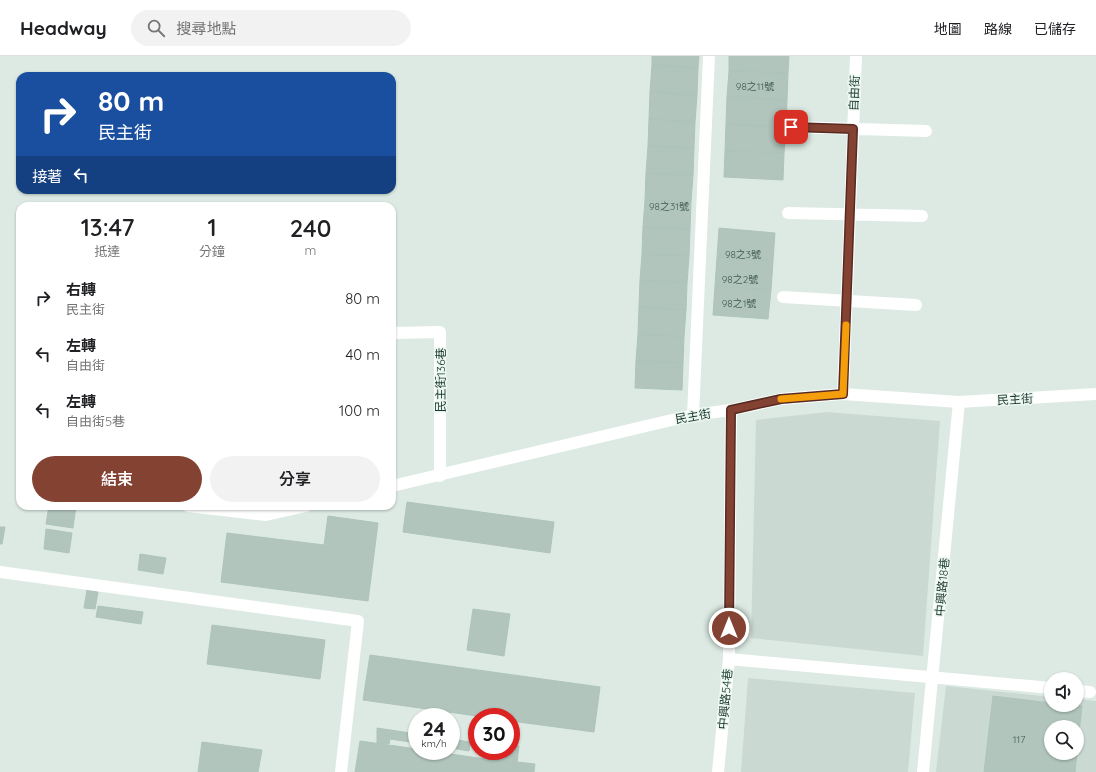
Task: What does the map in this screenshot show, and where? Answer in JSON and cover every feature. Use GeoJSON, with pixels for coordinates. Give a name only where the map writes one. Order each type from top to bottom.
{"type":"FeatureCollection","features":[{"type":"Feature","properties":{"kind":"street"},"geometry":{"type":"LineString","coordinates":[[693,415],[709,56]]}},
{"type":"Feature","properties":{"kind":"street","name":"自由街"},"geometry":{"type":"LineString","coordinates":[[843,394],[856,56]]}},
{"type":"Feature","properties":{"kind":"street"},"geometry":{"type":"LineString","coordinates":[[791,127],[926,131]]}},
{"type":"Feature","properties":{"kind":"street"},"geometry":{"type":"LineString","coordinates":[[788,213],[922,216]]}},
{"type":"Feature","properties":{"kind":"street"},"geometry":{"type":"LineString","coordinates":[[783,297],[916,305]]}},
{"type":"Feature","properties":{"kind":"street","name":"民主街136巷"},"geometry":{"type":"LineString","coordinates":[[396,333],[440,332],[440,476]]}},
{"type":"Feature","properties":{"kind":"street","name":"民主街"},"geometry":{"type":"LineString","coordinates":[[396,485],[693,415],[731,410],[781,399],[843,394],[959,402],[1096,394]]}},
{"type":"Feature","properties":{"kind":"street","name":"中興路18巷"},"geometry":{"type":"LineString","coordinates":[[923,772],[959,402]]}},
{"type":"Feature","properties":{"kind":"street","name":"中興路54巷"},"geometry":{"type":"LineString","coordinates":[[718,772],[729,659],[731,410]]}},
{"type":"Feature","properties":{"kind":"street"},"geometry":{"type":"LineString","coordinates":[[223,510],[266,515],[288,510]]}},
{"type":"Feature","properties":{"kind":"street"},"geometry":{"type":"LineString","coordinates":[[0,572],[358,621],[341,772]]}},
{"type":"Feature","properties":{"kind":"street"},"geometry":{"type":"LineString","coordinates":[[729,659],[1044,687]]}},
{"type":"Feature","properties":{"kind":"street"},"geometry":{"type":"LineString","coordinates":[[1084,692],[1090,692]]}},
{"type":"Feature","properties":{"kind":"shaded area"},"geometry":{"type":"Polygon","coordinates":[[[827,412],[940,421],[923,656],[751,638],[756,420],[827,412]]]}},
{"type":"Feature","properties":{"kind":"shaded area"},"geometry":{"type":"Polygon","coordinates":[[[748,678],[915,693],[908,772],[741,772],[748,678]]]}},
{"type":"Feature","properties":{"kind":"shaded area"},"geometry":{"type":"Polygon","coordinates":[[[946,686],[1044,696],[1044,712],[1084,712],[1084,700],[1096,701],[1096,772],[936,772],[946,686]]]}},
{"type":"Feature","properties":{"kind":"building"},"geometry":{"type":"Polygon","coordinates":[[[652,56],[699,56],[698,68],[652,65],[652,56]]]}},
{"type":"Feature","properties":{"kind":"building"},"geometry":{"type":"Polygon","coordinates":[[[729,56],[789,56],[788,73],[729,71],[729,56]]]}},
{"type":"Feature","properties":{"kind":"building"},"geometry":{"type":"Polygon","coordinates":[[[652,65],[698,68],[697,95],[650,92],[652,65]]]}},
{"type":"Feature","properties":{"kind":"building"},"geometry":{"type":"Polygon","coordinates":[[[729,71],[788,73],[787,100],[727,97],[729,71]]]}},
{"type":"Feature","properties":{"kind":"building"},"geometry":{"type":"Polygon","coordinates":[[[650,92],[697,95],[695,122],[649,119],[650,92]]]}},
{"type":"Feature","properties":{"kind":"building"},"geometry":{"type":"Polygon","coordinates":[[[727,97],[787,100],[786,127],[726,124],[727,97]]]}},
{"type":"Feature","properties":{"kind":"building"},"geometry":{"type":"Polygon","coordinates":[[[649,119],[695,122],[694,148],[648,146],[649,119]]]}},
{"type":"Feature","properties":{"kind":"building"},"geometry":{"type":"Polygon","coordinates":[[[726,124],[786,127],[784,153],[725,151],[726,124]]]}},
{"type":"Feature","properties":{"kind":"building"},"geometry":{"type":"Polygon","coordinates":[[[648,146],[694,148],[693,175],[646,173],[648,146]]]}},
{"type":"Feature","properties":{"kind":"building"},"geometry":{"type":"Polygon","coordinates":[[[725,151],[784,153],[783,180],[724,177],[725,151]]]}},
{"type":"Feature","properties":{"kind":"building"},"geometry":{"type":"Polygon","coordinates":[[[646,173],[693,175],[691,202],[645,200],[646,173]]]}},
{"type":"Feature","properties":{"kind":"building"},"geometry":{"type":"Polygon","coordinates":[[[645,200],[691,202],[690,229],[643,227],[645,200]]]}},
{"type":"Feature","properties":{"kind":"building"},"geometry":{"type":"Polygon","coordinates":[[[643,227],[690,229],[689,256],[642,254],[643,227]]]}},
{"type":"Feature","properties":{"kind":"building"},"geometry":{"type":"Polygon","coordinates":[[[719,228],[775,233],[773,261],[717,257],[719,228]]]}},
{"type":"Feature","properties":{"kind":"building"},"geometry":{"type":"Polygon","coordinates":[[[642,254],[689,256],[687,283],[640,280],[642,254]]]}},
{"type":"Feature","properties":{"kind":"building"},"geometry":{"type":"Polygon","coordinates":[[[717,257],[773,261],[771,290],[715,286],[717,257]]]}},
{"type":"Feature","properties":{"kind":"building"},"geometry":{"type":"Polygon","coordinates":[[[640,280],[687,283],[686,310],[639,307],[640,280]]]}},
{"type":"Feature","properties":{"kind":"building"},"geometry":{"type":"Polygon","coordinates":[[[715,286],[771,290],[768,319],[713,315],[715,286]]]}},
{"type":"Feature","properties":{"kind":"building"},"geometry":{"type":"Polygon","coordinates":[[[639,307],[686,310],[684,337],[638,334],[639,307]]]}},
{"type":"Feature","properties":{"kind":"building"},"geometry":{"type":"Polygon","coordinates":[[[638,334],[684,337],[683,363],[636,361],[638,334]]]}},
{"type":"Feature","properties":{"kind":"building"},"geometry":{"type":"Polygon","coordinates":[[[636,361],[683,363],[682,390],[635,388],[636,361]]]}},
{"type":"Feature","properties":{"kind":"building"},"geometry":{"type":"Polygon","coordinates":[[[407,502],[554,522],[550,553],[403,532],[407,502]]]}},
{"type":"Feature","properties":{"kind":"building"},"geometry":{"type":"Polygon","coordinates":[[[48,510],[75,510],[73,528],[46,524],[48,510]]]}},
{"type":"Feature","properties":{"kind":"building"},"geometry":{"type":"Polygon","coordinates":[[[328,516],[378,523],[368,601],[221,582],[227,533],[324,545],[328,516]]]}},
{"type":"Feature","properties":{"kind":"building"},"geometry":{"type":"Polygon","coordinates":[[[0,527],[5,527],[2,544],[0,544],[0,527]]]}},
{"type":"Feature","properties":{"kind":"building"},"geometry":{"type":"Polygon","coordinates":[[[46,529],[72,533],[69,553],[44,549],[46,529]]]}},
{"type":"Feature","properties":{"kind":"building"},"geometry":{"type":"Polygon","coordinates":[[[140,554],[166,558],[163,574],[138,570],[140,554]]]}},
{"type":"Feature","properties":{"kind":"building"},"geometry":{"type":"Polygon","coordinates":[[[87,590],[98,592],[95,609],[84,608],[87,590]]]}},
{"type":"Feature","properties":{"kind":"building"},"geometry":{"type":"Polygon","coordinates":[[[98,606],[143,612],[141,624],[96,617],[98,606]]]}},
{"type":"Feature","properties":{"kind":"building"},"geometry":{"type":"Polygon","coordinates":[[[473,609],[510,614],[504,656],[467,650],[473,609]]]}},
{"type":"Feature","properties":{"kind":"building"},"geometry":{"type":"Polygon","coordinates":[[[212,625],[325,640],[320,679],[207,664],[212,625]]]}},
{"type":"Feature","properties":{"kind":"building"},"geometry":{"type":"Polygon","coordinates":[[[370,655],[600,687],[594,732],[520,722],[520,708],[468,708],[468,715],[460,714],[460,708],[420,708],[363,700],[370,655]]]}},
{"type":"Feature","properties":{"kind":"building"},"geometry":{"type":"Polygon","coordinates":[[[993,696],[1044,702],[1044,712],[1081,712],[1080,720],[1044,720],[1044,760],[1076,760],[1075,772],[984,772],[993,696]]]}},
{"type":"Feature","properties":{"kind":"building"},"geometry":{"type":"Polygon","coordinates":[[[377,728],[408,733],[408,742],[390,739],[389,744],[377,743],[377,728]]]}},
{"type":"Feature","properties":{"kind":"building"},"geometry":{"type":"Polygon","coordinates":[[[460,740],[468,742],[468,751],[460,750],[460,740]]]}},
{"type":"Feature","properties":{"kind":"building"},"geometry":{"type":"Polygon","coordinates":[[[360,741],[408,748],[408,760],[460,760],[460,755],[468,757],[468,760],[517,760],[517,762],[535,764],[534,772],[355,772],[360,741]]]}},
{"type":"Feature","properties":{"kind":"building"},"geometry":{"type":"Polygon","coordinates":[[[202,742],[262,750],[258,772],[198,772],[202,742]]]}},
{"type":"Feature","properties":{"kind":"slow traffic"},"geometry":{"type":"LineString","coordinates":[[781,399],[843,394],[846,325]]}},
{"type":"Feature","properties":{"kind":"route"},"geometry":{"type":"LineString","coordinates":[[729,628],[729,471],[731,410],[781,399],[843,394],[853,129],[791,127]]}}]}
